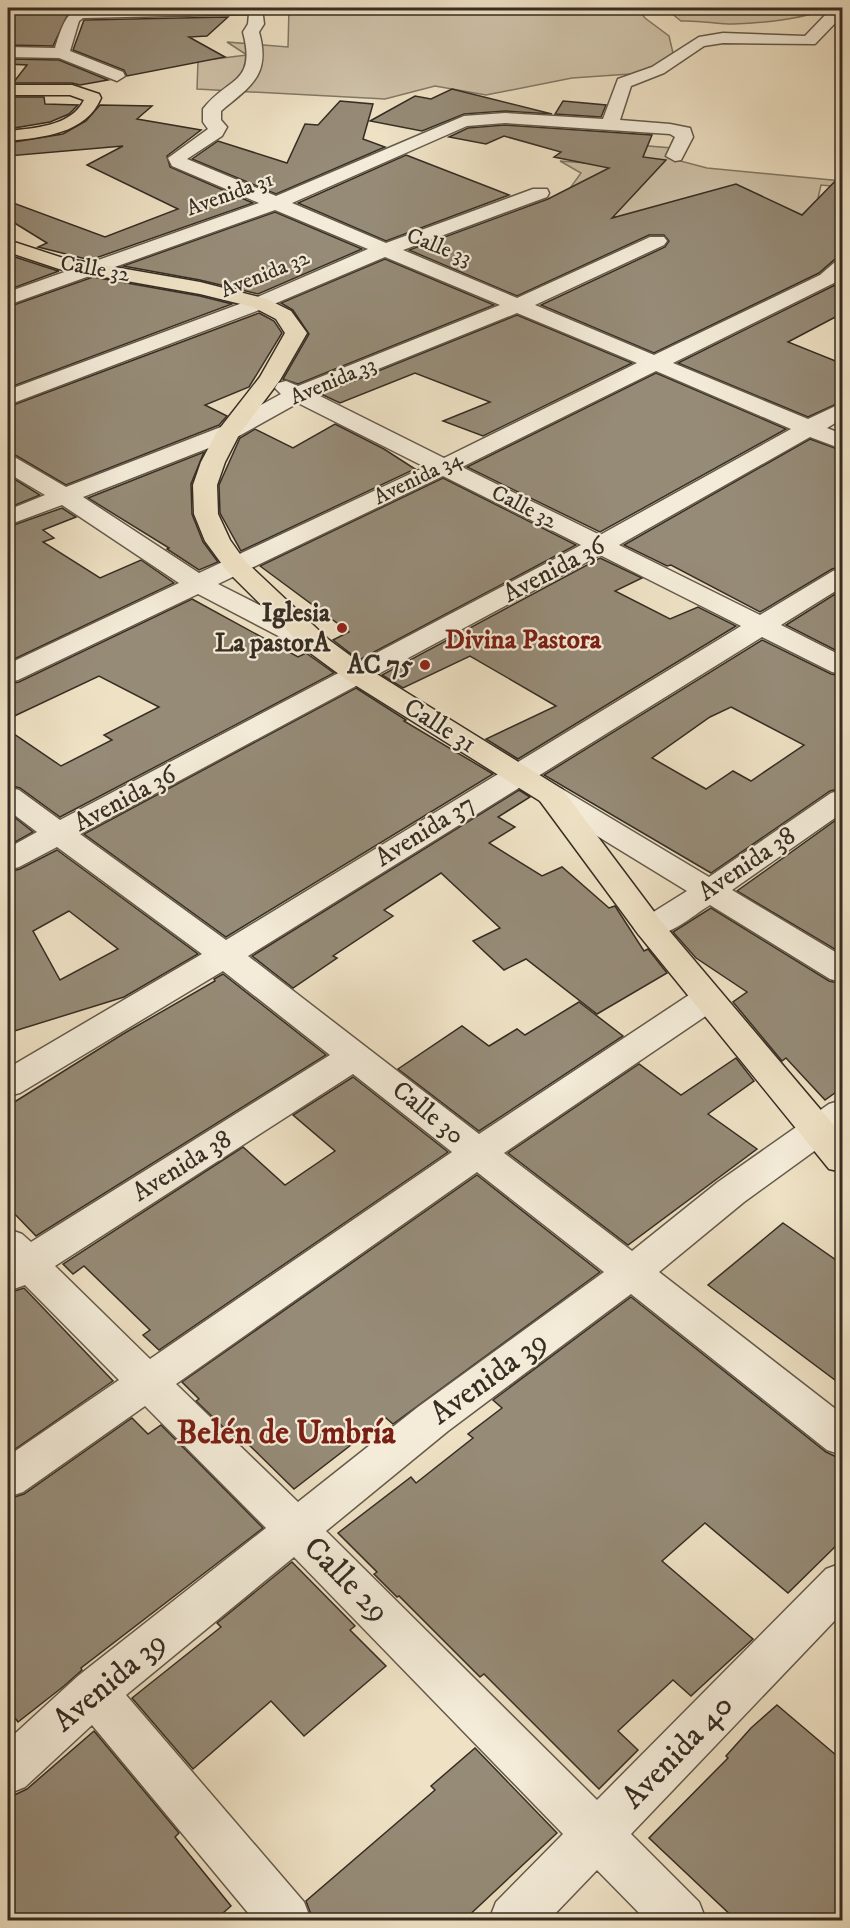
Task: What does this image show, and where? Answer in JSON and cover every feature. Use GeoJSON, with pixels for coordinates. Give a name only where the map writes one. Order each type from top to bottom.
{"type":"FeatureCollection","features":[{"type":"Feature","properties":{"kind":"main road"},"geometry":{"type":"LineString","coordinates":[[8,90],[72,90],[93,98],[87,110],[72,121],[38,131],[8,136]]}},
{"type":"Feature","properties":{"kind":"main road","name":"Calle 32"},"geometry":{"type":"LineString","coordinates":[[8,246],[59,263],[200,288],[260,303],[284,315],[296,333],[269,380],[229,432],[213,462],[205,485],[206,514],[218,540],[236,566],[319,646]]}},
{"type":"Feature","properties":{"kind":"main road","name":"Calle 31"},"geometry":{"type":"LineString","coordinates":[[319,646],[357,674],[551,795]]}},
{"type":"Feature","properties":{"kind":"main road"},"geometry":{"type":"LineString","coordinates":[[551,795],[650,928],[707,999],[835,1134]]}},
{"type":"Feature","properties":{"kind":"street","name":"Calle 33"},"geometry":{"type":"LineString","coordinates":[[61,52],[72,20],[79,14],[184,9],[257,11],[256,24],[250,32],[257,54],[244,83],[212,109],[212,122],[218,127],[216,132],[177,158],[178,162],[843,442]]}},
{"type":"Feature","properties":{"kind":"street"},"geometry":{"type":"LineString","coordinates":[[610,124],[624,83],[658,70],[692,45],[723,38],[809,41],[817,36],[825,20],[843,9]]}},
{"type":"Feature","properties":{"kind":"street"},"geometry":{"type":"LineString","coordinates":[[8,52],[61,52],[117,76]]}},
{"type":"Feature","properties":{"kind":"street","name":"Avenida 31"},"geometry":{"type":"LineString","coordinates":[[8,299],[274,204],[464,121],[505,118],[610,124],[684,132],[675,156]]}},
{"type":"Feature","properties":{"kind":"street","name":"Avenida 32"},"geometry":{"type":"LineString","coordinates":[[8,398],[260,303],[384,250],[540,193]]}},
{"type":"Feature","properties":{"kind":"street","name":"Avenida 33"},"geometry":{"type":"LineString","coordinates":[[8,518],[229,432],[297,394],[518,305],[657,241]]}},
{"type":"Feature","properties":{"kind":"street","name":"Avenida 34"},"geometry":{"type":"LineString","coordinates":[[8,674],[837,276]]}},
{"type":"Feature","properties":{"kind":"street","name":"Calle 32"},"geometry":{"type":"LineString","coordinates":[[269,380],[843,666]]}},
{"type":"Feature","properties":{"kind":"street","name":"Avenida 36"},"geometry":{"type":"LineString","coordinates":[[8,860],[600,545],[843,410]]}},
{"type":"Feature","properties":{"kind":"street","name":"Calle 31"},"geometry":{"type":"LineString","coordinates":[[8,463],[63,495],[197,583],[319,646]]}},
{"type":"Feature","properties":{"kind":"street","name":"Avenida 37"},"geometry":{"type":"LineString","coordinates":[[8,1084],[225,955],[843,576]]}},
{"type":"Feature","properties":{"kind":"street","name":"Calle 31"},"geometry":{"type":"LineString","coordinates":[[551,795],[843,971]]}},
{"type":"Feature","properties":{"kind":"street","name":"Calle 30"},"geometry":{"type":"LineString","coordinates":[[8,796],[225,955],[843,1437]]}},
{"type":"Feature","properties":{"kind":"street","name":"Avenida 38"},"geometry":{"type":"LineString","coordinates":[[650,928],[710,891],[843,799]]}},
{"type":"Feature","properties":{"kind":"street"},"geometry":{"type":"LineString","coordinates":[[8,1479],[477,1153],[707,999]]}},
{"type":"Feature","properties":{"kind":"street","name":"Avenida 38"},"geometry":{"type":"LineString","coordinates":[[14,1261],[356,1056]]}},
{"type":"Feature","properties":{"kind":"street","name":"Avenida 39"},"geometry":{"type":"LineString","coordinates":[[8,1771],[94,1692],[433,1419],[633,1272],[731,1192],[835,1134]]}},
{"type":"Feature","properties":{"kind":"street","name":"Calle 29"},"geometry":{"type":"LineString","coordinates":[[14,1261],[145,1382],[296,1529],[681,1920]]}},
{"type":"Feature","properties":{"kind":"street","name":"Avenida 40"},"geometry":{"type":"LineString","coordinates":[[514,1920],[843,1583]]}},
{"type":"Feature","properties":{"kind":"street"},"geometry":{"type":"LineString","coordinates":[[94,1692],[286,1920]]}},
{"type":"Feature","properties":{"kind":"shaded area"},"geometry":{"type":"Polygon","coordinates":[[[289,8],[637,8],[645,18],[669,36],[673,53],[645,73],[572,78],[486,95],[435,86],[385,99],[197,89],[198,61],[247,55],[227,42],[288,47],[289,8]]]}},
{"type":"Feature","properties":{"kind":"shaded area"},"geometry":{"type":"Polygon","coordinates":[[[665,8],[830,8],[782,20],[733,24],[681,21],[665,8]]]}},
{"type":"Feature","properties":{"kind":"shaded area"},"geometry":{"type":"Polygon","coordinates":[[[565,139],[672,148],[669,158],[707,168],[842,181],[842,187],[821,185],[818,198],[832,204],[721,247],[601,213],[568,191],[581,173],[560,161],[587,163],[565,139]]]}},
{"type":"Feature","properties":{"kind":"building"},"geometry":{"type":"Polygon","coordinates":[[[8,8],[80,8],[68,14],[53,46],[8,45],[8,8]]]}},
{"type":"Feature","properties":{"kind":"building"},"geometry":{"type":"Polygon","coordinates":[[[228,17],[207,36],[189,37],[225,57],[127,76],[124,70],[73,50],[84,20],[228,17]]]}},
{"type":"Feature","properties":{"kind":"building"},"geometry":{"type":"Polygon","coordinates":[[[12,59],[59,60],[108,80],[80,85],[13,83],[27,65],[8,64],[12,59]]]}},
{"type":"Feature","properties":{"kind":"building"},"geometry":{"type":"Polygon","coordinates":[[[452,89],[552,114],[505,111],[464,114],[422,131],[370,121],[415,96],[431,99],[452,89]]]}},
{"type":"Feature","properties":{"kind":"building"},"geometry":{"type":"Polygon","coordinates":[[[8,97],[44,97],[45,104],[78,105],[69,114],[50,122],[8,129],[8,97]]]}},
{"type":"Feature","properties":{"kind":"building"},"geometry":{"type":"Polygon","coordinates":[[[340,101],[373,104],[363,139],[385,147],[276,194],[192,159],[218,141],[287,163],[305,124],[318,125],[340,101]]]}},
{"type":"Feature","properties":{"kind":"building"},"geometry":{"type":"Polygon","coordinates":[[[563,101],[606,105],[601,117],[555,114],[563,101]]]}},
{"type":"Feature","properties":{"kind":"building"},"geometry":{"type":"Polygon","coordinates":[[[100,105],[152,106],[137,119],[201,130],[167,156],[170,167],[253,203],[90,260],[38,247],[47,243],[8,219],[8,201],[105,237],[178,209],[87,165],[123,146],[8,156],[8,143],[63,134],[86,121],[100,105]]]}},
{"type":"Feature","properties":{"kind":"building"},"geometry":{"type":"Polygon","coordinates":[[[505,125],[652,135],[643,157],[666,160],[612,218],[736,184],[802,215],[843,173],[843,257],[834,260],[819,273],[654,353],[541,305],[665,247],[669,241],[664,235],[649,235],[517,296],[409,250],[548,199],[609,168],[554,157],[561,152],[504,136],[486,144],[449,137],[468,128],[505,125]]]}},
{"type":"Feature","properties":{"kind":"building"},"geometry":{"type":"Polygon","coordinates":[[[406,155],[509,195],[386,241],[298,203],[406,155]]]}},
{"type":"Feature","properties":{"kind":"building"},"geometry":{"type":"Polygon","coordinates":[[[275,212],[362,249],[258,294],[200,280],[123,266],[275,212]]]}},
{"type":"Feature","properties":{"kind":"building"},"geometry":{"type":"Polygon","coordinates":[[[15,257],[59,271],[8,290],[8,260],[15,257]]]}},
{"type":"Feature","properties":{"kind":"building"},"geometry":{"type":"Polygon","coordinates":[[[385,259],[494,305],[298,384],[283,379],[309,334],[293,310],[281,303],[385,259]]]}},
{"type":"Feature","properties":{"kind":"building"},"geometry":{"type":"Polygon","coordinates":[[[93,277],[232,304],[8,388],[8,307],[93,277]]]}},
{"type":"Feature","properties":{"kind":"building"},"geometry":{"type":"Polygon","coordinates":[[[843,279],[843,313],[788,342],[843,364],[843,401],[808,417],[678,363],[835,285],[843,279]]]}},
{"type":"Feature","properties":{"kind":"building"},"geometry":{"type":"Polygon","coordinates":[[[259,313],[274,321],[282,333],[249,387],[205,405],[227,416],[219,425],[66,485],[17,456],[8,454],[8,407],[259,313]]]}},
{"type":"Feature","properties":{"kind":"building"},"geometry":{"type":"Polygon","coordinates":[[[517,315],[632,363],[483,436],[443,421],[490,402],[415,373],[340,403],[321,394],[517,315]]]}},
{"type":"Feature","properties":{"kind":"building"},"geometry":{"type":"Polygon","coordinates":[[[656,373],[786,429],[600,532],[467,467],[656,373]]]}},
{"type":"Feature","properties":{"kind":"building"},"geometry":{"type":"Polygon","coordinates":[[[335,424],[384,449],[415,469],[241,551],[220,513],[219,485],[240,438],[255,429],[293,448],[335,424]]]}},
{"type":"Feature","properties":{"kind":"building"},"geometry":{"type":"Polygon","coordinates":[[[810,439],[843,451],[843,566],[832,569],[760,612],[671,565],[667,566],[624,545],[810,439]]]}},
{"type":"Feature","properties":{"kind":"building"},"geometry":{"type":"Polygon","coordinates":[[[204,452],[191,484],[192,514],[203,542],[218,562],[199,570],[167,549],[169,548],[88,498],[204,452]]]}},
{"type":"Feature","properties":{"kind":"building"},"geometry":{"type":"Polygon","coordinates":[[[8,475],[40,495],[8,508],[8,475]]]}},
{"type":"Feature","properties":{"kind":"building"},"geometry":{"type":"Polygon","coordinates":[[[443,478],[576,545],[359,660],[333,640],[349,632],[260,566],[443,478]]]}},
{"type":"Feature","properties":{"kind":"building"},"geometry":{"type":"Polygon","coordinates":[[[62,508],[76,517],[43,530],[54,538],[43,542],[100,578],[141,560],[174,583],[8,662],[8,527],[62,508]]]}},
{"type":"Feature","properties":{"kind":"building"},"geometry":{"type":"Polygon","coordinates":[[[600,558],[642,578],[615,591],[670,619],[698,607],[736,626],[518,759],[486,739],[556,706],[470,656],[403,688],[382,675],[600,558]]]}},
{"type":"Feature","properties":{"kind":"building"},"geometry":{"type":"Polygon","coordinates":[[[843,589],[843,654],[786,625],[843,589]]]}},
{"type":"Feature","properties":{"kind":"building"},"geometry":{"type":"Polygon","coordinates":[[[192,599],[298,657],[306,653],[334,673],[60,817],[20,788],[8,785],[8,730],[61,766],[112,740],[104,735],[159,707],[99,676],[8,719],[8,684],[19,682],[192,599]]]}},
{"type":"Feature","properties":{"kind":"building"},"geometry":{"type":"Polygon","coordinates":[[[762,640],[831,674],[843,676],[843,788],[830,791],[711,873],[544,775],[762,640]],[[731,707],[710,717],[652,758],[706,789],[733,771],[751,781],[804,745],[731,707]]]}},
{"type":"Feature","properties":{"kind":"building"},"geometry":{"type":"Polygon","coordinates":[[[356,688],[406,720],[404,721],[493,774],[226,937],[84,834],[356,688]]]}},
{"type":"Feature","properties":{"kind":"building"},"geometry":{"type":"Polygon","coordinates":[[[519,790],[530,797],[498,817],[515,827],[489,843],[542,876],[562,867],[609,908],[615,906],[644,951],[648,949],[667,973],[597,1014],[526,959],[504,970],[473,941],[500,928],[441,873],[384,910],[393,916],[333,956],[337,958],[293,988],[252,956],[519,790]]]}},
{"type":"Feature","properties":{"kind":"building"},"geometry":{"type":"Polygon","coordinates":[[[8,812],[33,832],[8,846],[8,812]]]}},
{"type":"Feature","properties":{"kind":"building"},"geometry":{"type":"Polygon","coordinates":[[[843,815],[843,954],[737,891],[843,815]]]}},
{"type":"Feature","properties":{"kind":"building"},"geometry":{"type":"Polygon","coordinates":[[[57,850],[198,954],[124,997],[8,1033],[8,872],[20,869],[57,850]],[[69,911],[33,931],[60,980],[118,949],[69,911]]]}},
{"type":"Feature","properties":{"kind":"building"},"geometry":{"type":"Polygon","coordinates":[[[711,908],[829,981],[843,984],[843,1087],[825,1100],[786,1058],[782,1061],[733,1002],[747,992],[696,958],[673,932],[711,908]]]}},
{"type":"Feature","properties":{"kind":"building"},"geometry":{"type":"Polygon","coordinates":[[[223,974],[326,1055],[36,1236],[8,1207],[8,1106],[223,974]]]}},
{"type":"Feature","properties":{"kind":"building"},"geometry":{"type":"Polygon","coordinates":[[[579,1002],[623,1036],[479,1131],[398,1069],[462,1026],[489,1046],[517,1029],[525,1035],[579,1002]]]}},
{"type":"Feature","properties":{"kind":"building"},"geometry":{"type":"Polygon","coordinates":[[[736,1058],[754,1081],[708,1114],[757,1149],[628,1245],[508,1153],[639,1064],[681,1095],[736,1058]]]}},
{"type":"Feature","properties":{"kind":"building"},"geometry":{"type":"Polygon","coordinates":[[[353,1077],[448,1152],[159,1350],[143,1335],[150,1330],[84,1266],[73,1274],[63,1264],[243,1147],[285,1185],[335,1151],[293,1115],[353,1077]]]}},
{"type":"Feature","properties":{"kind":"building"},"geometry":{"type":"Polygon","coordinates":[[[477,1175],[600,1272],[393,1424],[386,1418],[294,1489],[244,1440],[240,1443],[196,1401],[199,1399],[182,1382],[477,1175]]]}},
{"type":"Feature","properties":{"kind":"building"},"geometry":{"type":"Polygon","coordinates":[[[783,1223],[843,1265],[843,1386],[708,1285],[783,1223]]]}},
{"type":"Feature","properties":{"kind":"building"},"geometry":{"type":"Polygon","coordinates":[[[24,1288],[113,1381],[8,1454],[8,1293],[24,1288]]]}},
{"type":"Feature","properties":{"kind":"building"},"geometry":{"type":"Polygon","coordinates":[[[631,1297],[826,1452],[843,1460],[843,1539],[788,1593],[705,1523],[662,1561],[753,1639],[691,1696],[673,1680],[618,1731],[638,1750],[599,1789],[484,1674],[480,1677],[399,1596],[397,1597],[374,1574],[377,1572],[338,1533],[411,1477],[416,1483],[473,1438],[468,1434],[502,1408],[493,1400],[631,1297]]]}},
{"type":"Feature","properties":{"kind":"building"},"geometry":{"type":"Polygon","coordinates":[[[132,1418],[148,1434],[161,1425],[263,1528],[81,1668],[82,1670],[64,1686],[18,1722],[8,1709],[8,1499],[24,1494],[132,1418]]]}},
{"type":"Feature","properties":{"kind":"building"},"geometry":{"type":"Polygon","coordinates":[[[292,1562],[355,1626],[350,1630],[386,1666],[304,1736],[271,1701],[193,1769],[132,1698],[221,1627],[217,1623],[292,1562]]]}},
{"type":"Feature","properties":{"kind":"building"},"geometry":{"type":"Polygon","coordinates":[[[777,1705],[843,1761],[843,1920],[736,1920],[649,1838],[728,1758],[726,1756],[751,1728],[777,1705]]]}},
{"type":"Feature","properties":{"kind":"building"},"geometry":{"type":"Polygon","coordinates":[[[94,1731],[179,1833],[175,1837],[231,1906],[215,1920],[8,1920],[8,1798],[27,1789],[94,1731]]]}},
{"type":"Feature","properties":{"kind":"building"},"geometry":{"type":"Polygon","coordinates":[[[475,1748],[557,1833],[464,1920],[313,1920],[306,1901],[435,1790],[431,1786],[475,1748]]]}},
{"type":"Feature","properties":{"kind":"place","name":"Iglesia La pastorA"},"geometry":{"type":"Point","coordinates":[342,628]}},
{"type":"Feature","properties":{"kind":"place","name":"AC 75"},"geometry":{"type":"Point","coordinates":[425,665]}},
{"type":"Feature","properties":{"kind":"district","name":"Divina Pastora"},"geometry":{"type":"Point","coordinates":[523,640]}},
{"type":"Feature","properties":{"kind":"district","name":"Belén de Umbría"},"geometry":{"type":"Point","coordinates":[286,1433]}}]}
